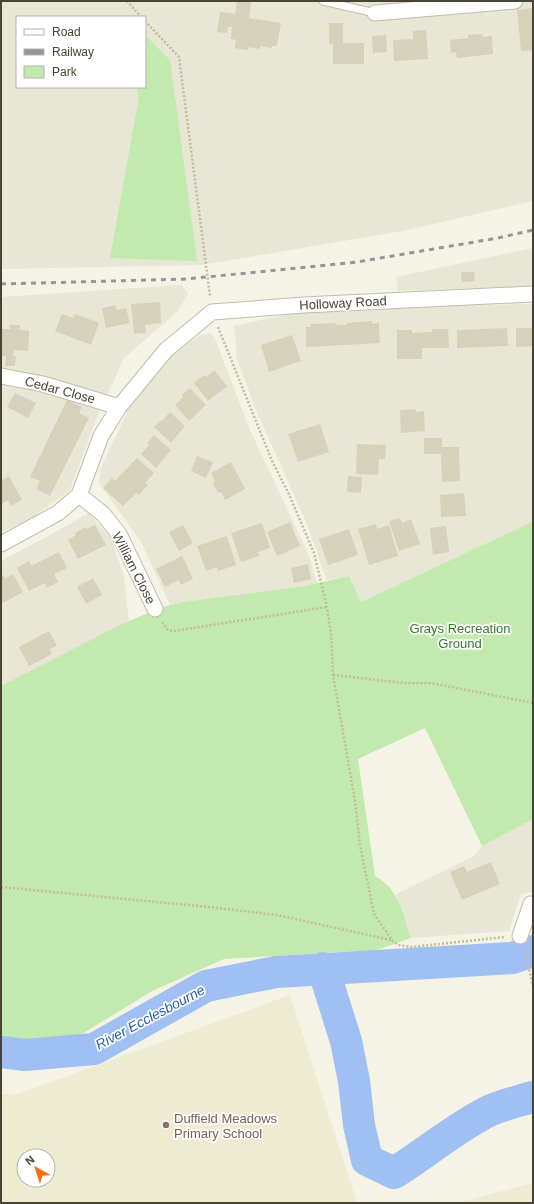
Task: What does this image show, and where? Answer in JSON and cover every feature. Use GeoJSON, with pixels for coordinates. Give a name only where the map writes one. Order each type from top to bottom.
{"type":"FeatureCollection","features":[{"type":"Feature","properties":{"kind":"street"},"geometry":{"type":"LineString","coordinates":[[376,13],[515,1]]}},
{"type":"Feature","properties":{"kind":"street","name":"Holloway Road"},"geometry":{"type":"LineString","coordinates":[[212,312],[304,305],[533,294]]}},
{"type":"Feature","properties":{"kind":"street"},"geometry":{"type":"LineString","coordinates":[[1,544],[58,513],[79,495],[102,436],[119,407],[166,350],[212,312]]}},
{"type":"Feature","properties":{"kind":"street","name":"Cedar Close"},"geometry":{"type":"LineString","coordinates":[[1,376],[43,384],[119,407]]}},
{"type":"Feature","properties":{"kind":"street","name":"William Close"},"geometry":{"type":"LineString","coordinates":[[79,495],[102,514],[119,534],[155,609]]}},
{"type":"Feature","properties":{"kind":"street"},"geometry":{"type":"LineString","coordinates":[[522,939],[531,904],[533,904]]}},
{"type":"Feature","properties":{"kind":"lane"},"geometry":{"type":"LineString","coordinates":[[323,1],[376,13]]}},
{"type":"Feature","properties":{"kind":"path"},"geometry":{"type":"LineString","coordinates":[[127,1],[140,16]]}},
{"type":"Feature","properties":{"kind":"path"},"geometry":{"type":"LineString","coordinates":[[146,22],[179,57],[212,312],[255,421],[314,553],[327,607],[331,634],[334,675],[367,884],[374,914],[392,940],[398,945],[412,947],[522,939],[533,987]]}},
{"type":"Feature","properties":{"kind":"path"},"geometry":{"type":"LineString","coordinates":[[155,609],[160,620],[168,630],[174,631],[327,607]]}},
{"type":"Feature","properties":{"kind":"path"},"geometry":{"type":"LineString","coordinates":[[334,675],[404,683],[431,683],[533,703]]}},
{"type":"Feature","properties":{"kind":"path"},"geometry":{"type":"LineString","coordinates":[[1,887],[277,915],[392,940]]}},
{"type":"Feature","properties":{"kind":"shaded area"},"geometry":{"type":"Polygon","coordinates":[[[1,1],[533,1],[533,201],[403,231],[201,265],[1,269],[1,1]]]}},
{"type":"Feature","properties":{"kind":"shaded area"},"geometry":{"type":"Polygon","coordinates":[[[533,248],[533,286],[398,291],[396,277],[533,248]]]}},
{"type":"Feature","properties":{"kind":"shaded area"},"geometry":{"type":"Polygon","coordinates":[[[182,285],[188,294],[177,312],[124,358],[95,422],[70,490],[29,520],[1,532],[1,297],[182,285]]]}},
{"type":"Feature","properties":{"kind":"shaded area"},"geometry":{"type":"Polygon","coordinates":[[[533,304],[532,522],[361,602],[349,576],[327,580],[304,517],[256,410],[237,359],[234,326],[293,313],[410,307],[533,304]]]}},
{"type":"Feature","properties":{"kind":"shaded area"},"geometry":{"type":"Polygon","coordinates":[[[210,333],[215,339],[250,430],[309,556],[317,583],[170,605],[141,542],[99,483],[101,468],[132,402],[167,359],[198,336],[210,333]]]}},
{"type":"Feature","properties":{"kind":"shaded area"},"geometry":{"type":"Polygon","coordinates":[[[88,513],[111,538],[124,577],[129,621],[1,686],[1,561],[88,513]]]}},
{"type":"Feature","properties":{"kind":"shaded area"},"geometry":{"type":"Polygon","coordinates":[[[533,819],[533,892],[521,894],[509,931],[411,938],[396,894],[474,856],[482,846],[533,819]]]}},
{"type":"Feature","properties":{"kind":"shaded area","name":"Duffield Meadows Primary School"},"geometry":{"type":"Polygon","coordinates":[[[290,995],[357,1203],[1,1203],[1,1094],[18,1094],[290,995]]]}},
{"type":"Feature","properties":{"kind":"shaded area"},"geometry":{"type":"Polygon","coordinates":[[[533,1183],[533,1203],[456,1203],[533,1183]]]}},
{"type":"Feature","properties":{"kind":"green space"},"geometry":{"type":"Polygon","coordinates":[[[146,36],[170,60],[197,261],[110,258],[139,97],[136,88],[146,88],[146,36]]]}},
{"type":"Feature","properties":{"kind":"green space","name":"Grays Recreation Ground"},"geometry":{"type":"Polygon","coordinates":[[[533,495],[533,819],[482,846],[425,728],[358,759],[375,876],[390,888],[395,895],[411,938],[374,951],[224,959],[152,991],[77,1037],[28,1045],[1,1042],[1,686],[120,625],[162,607],[183,602],[305,586],[349,576],[361,602],[532,522],[533,495]]]}},
{"type":"Feature","properties":{"kind":"building"},"geometry":{"type":"Polygon","coordinates":[[[237,1],[251,2],[249,18],[281,23],[277,46],[272,46],[272,48],[260,46],[260,49],[249,47],[248,50],[235,48],[236,40],[231,39],[232,27],[228,27],[227,33],[217,32],[220,12],[235,14],[237,1]]]}},
{"type":"Feature","properties":{"kind":"building"},"geometry":{"type":"Polygon","coordinates":[[[533,8],[533,50],[521,51],[517,10],[533,8]]]}},
{"type":"Feature","properties":{"kind":"building"},"geometry":{"type":"Polygon","coordinates":[[[329,23],[343,23],[343,43],[364,43],[364,64],[333,64],[333,44],[329,44],[329,23]]]}},
{"type":"Feature","properties":{"kind":"building"},"geometry":{"type":"Polygon","coordinates":[[[426,30],[428,59],[394,61],[393,40],[413,39],[413,31],[426,30]]]}},
{"type":"Feature","properties":{"kind":"building"},"geometry":{"type":"Polygon","coordinates":[[[482,34],[483,37],[492,36],[493,54],[457,58],[456,52],[451,53],[450,40],[468,38],[468,35],[482,34]]]}},
{"type":"Feature","properties":{"kind":"building"},"geometry":{"type":"Polygon","coordinates":[[[386,35],[387,52],[373,53],[372,36],[386,35]]]}},
{"type":"Feature","properties":{"kind":"building"},"geometry":{"type":"Polygon","coordinates":[[[461,272],[474,272],[475,281],[462,282],[461,272]]]}},
{"type":"Feature","properties":{"kind":"building"},"geometry":{"type":"Polygon","coordinates":[[[160,302],[161,323],[145,325],[146,333],[134,334],[131,304],[160,302]]]}},
{"type":"Feature","properties":{"kind":"building"},"geometry":{"type":"Polygon","coordinates":[[[115,305],[117,310],[126,308],[130,323],[106,328],[102,308],[115,305]]]}},
{"type":"Feature","properties":{"kind":"building"},"geometry":{"type":"Polygon","coordinates":[[[62,314],[73,318],[75,314],[99,323],[91,345],[55,331],[62,314]]]}},
{"type":"Feature","properties":{"kind":"building"},"geometry":{"type":"Polygon","coordinates":[[[372,321],[372,324],[379,323],[380,343],[306,347],[306,327],[311,327],[311,324],[336,323],[337,325],[347,325],[347,323],[372,321]]]}},
{"type":"Feature","properties":{"kind":"building"},"geometry":{"type":"Polygon","coordinates":[[[10,325],[20,325],[20,330],[29,331],[28,351],[14,350],[13,356],[16,356],[15,366],[5,366],[6,356],[1,356],[1,329],[10,329],[10,325]]]}},
{"type":"Feature","properties":{"kind":"building"},"geometry":{"type":"Polygon","coordinates":[[[507,328],[508,346],[457,348],[457,330],[507,328]]]}},
{"type":"Feature","properties":{"kind":"building"},"geometry":{"type":"Polygon","coordinates":[[[516,328],[533,328],[533,346],[516,347],[516,328]]]}},
{"type":"Feature","properties":{"kind":"building"},"geometry":{"type":"Polygon","coordinates":[[[432,329],[448,329],[449,348],[422,348],[422,359],[397,359],[397,330],[412,330],[412,333],[432,332],[432,329]]]}},
{"type":"Feature","properties":{"kind":"building"},"geometry":{"type":"Polygon","coordinates":[[[292,335],[301,361],[269,372],[261,345],[292,335]]]}},
{"type":"Feature","properties":{"kind":"building"},"geometry":{"type":"Polygon","coordinates":[[[214,370],[227,386],[208,401],[194,383],[204,375],[206,377],[214,370]]]}},
{"type":"Feature","properties":{"kind":"building"},"geometry":{"type":"Polygon","coordinates":[[[190,388],[206,405],[189,421],[175,405],[183,397],[182,395],[190,388]]]}},
{"type":"Feature","properties":{"kind":"building"},"geometry":{"type":"Polygon","coordinates":[[[15,393],[36,403],[28,418],[7,407],[15,393]]]}},
{"type":"Feature","properties":{"kind":"building"},"geometry":{"type":"Polygon","coordinates":[[[67,400],[82,407],[79,413],[89,418],[50,496],[36,489],[40,481],[30,477],[67,400]]]}},
{"type":"Feature","properties":{"kind":"building"},"geometry":{"type":"Polygon","coordinates":[[[416,409],[416,412],[424,411],[425,431],[401,433],[400,410],[416,409]]]}},
{"type":"Feature","properties":{"kind":"building"},"geometry":{"type":"Polygon","coordinates":[[[170,412],[185,426],[171,443],[154,427],[170,412]]]}},
{"type":"Feature","properties":{"kind":"building"},"geometry":{"type":"Polygon","coordinates":[[[320,424],[329,452],[298,462],[288,434],[320,424]]]}},
{"type":"Feature","properties":{"kind":"building"},"geometry":{"type":"Polygon","coordinates":[[[154,435],[171,450],[156,468],[141,454],[149,445],[147,444],[154,435]]]}},
{"type":"Feature","properties":{"kind":"building"},"geometry":{"type":"Polygon","coordinates":[[[424,438],[442,438],[442,447],[459,447],[460,481],[442,482],[441,454],[424,454],[424,438]]]}},
{"type":"Feature","properties":{"kind":"building"},"geometry":{"type":"Polygon","coordinates":[[[357,444],[386,445],[385,459],[379,459],[378,475],[356,474],[357,444]]]}},
{"type":"Feature","properties":{"kind":"building"},"geometry":{"type":"Polygon","coordinates":[[[197,456],[213,462],[206,478],[191,471],[197,456]]]}},
{"type":"Feature","properties":{"kind":"building"},"geometry":{"type":"Polygon","coordinates":[[[137,458],[154,473],[145,483],[148,485],[139,495],[136,493],[123,506],[103,488],[112,478],[115,481],[137,458]]]}},
{"type":"Feature","properties":{"kind":"building"},"geometry":{"type":"Polygon","coordinates":[[[231,462],[245,489],[225,500],[221,492],[218,493],[213,483],[215,481],[211,473],[231,462]]]}},
{"type":"Feature","properties":{"kind":"building"},"geometry":{"type":"Polygon","coordinates":[[[9,476],[22,500],[11,506],[8,500],[1,504],[1,481],[9,476]]]}},
{"type":"Feature","properties":{"kind":"building"},"geometry":{"type":"Polygon","coordinates":[[[348,476],[362,477],[361,493],[347,492],[348,476]]]}},
{"type":"Feature","properties":{"kind":"building"},"geometry":{"type":"Polygon","coordinates":[[[464,493],[466,516],[441,517],[440,495],[464,493]]]}},
{"type":"Feature","properties":{"kind":"building"},"geometry":{"type":"Polygon","coordinates":[[[400,518],[402,523],[411,519],[420,544],[399,551],[389,521],[400,518]]]}},
{"type":"Feature","properties":{"kind":"building"},"geometry":{"type":"Polygon","coordinates":[[[290,522],[300,546],[277,556],[267,532],[290,522]]]}},
{"type":"Feature","properties":{"kind":"building"},"geometry":{"type":"Polygon","coordinates":[[[262,523],[270,548],[258,552],[259,556],[241,562],[231,533],[262,523]]]}},
{"type":"Feature","properties":{"kind":"building"},"geometry":{"type":"Polygon","coordinates":[[[376,524],[377,529],[389,525],[398,556],[369,565],[358,529],[376,524]]]}},
{"type":"Feature","properties":{"kind":"building"},"geometry":{"type":"Polygon","coordinates":[[[95,525],[106,545],[78,559],[68,540],[76,535],[75,533],[86,527],[87,529],[95,525]]]}},
{"type":"Feature","properties":{"kind":"building"},"geometry":{"type":"Polygon","coordinates":[[[183,525],[193,543],[179,551],[169,532],[183,525]]]}},
{"type":"Feature","properties":{"kind":"building"},"geometry":{"type":"Polygon","coordinates":[[[446,526],[449,552],[433,555],[430,528],[446,526]]]}},
{"type":"Feature","properties":{"kind":"building"},"geometry":{"type":"Polygon","coordinates":[[[349,529],[358,555],[328,565],[319,539],[349,529]]]}},
{"type":"Feature","properties":{"kind":"building"},"geometry":{"type":"Polygon","coordinates":[[[227,536],[236,565],[218,571],[217,567],[206,571],[197,546],[227,536]]]}},
{"type":"Feature","properties":{"kind":"building"},"geometry":{"type":"Polygon","coordinates":[[[59,552],[67,568],[54,574],[58,582],[47,588],[45,583],[29,591],[17,568],[29,561],[31,566],[59,552]]]}},
{"type":"Feature","properties":{"kind":"building"},"geometry":{"type":"Polygon","coordinates":[[[182,556],[193,579],[181,585],[178,580],[165,587],[156,569],[182,556]]]}},
{"type":"Feature","properties":{"kind":"building"},"geometry":{"type":"Polygon","coordinates":[[[308,564],[311,579],[294,583],[291,568],[308,564]]]}},
{"type":"Feature","properties":{"kind":"building"},"geometry":{"type":"Polygon","coordinates":[[[13,574],[23,592],[1,604],[1,576],[3,575],[5,579],[13,574]]]}},
{"type":"Feature","properties":{"kind":"building"},"geometry":{"type":"Polygon","coordinates":[[[93,578],[102,595],[86,604],[77,587],[93,578]]]}},
{"type":"Feature","properties":{"kind":"building"},"geometry":{"type":"Polygon","coordinates":[[[49,631],[57,646],[50,649],[52,654],[29,666],[19,647],[49,631]]]}},
{"type":"Feature","properties":{"kind":"building"},"geometry":{"type":"Polygon","coordinates":[[[491,862],[500,884],[462,900],[450,872],[464,866],[467,872],[491,862]]]}},
{"type":"Feature","properties":{"kind":"waterway","name":"River Ecclesbourne"},"geometry":{"type":"LineString","coordinates":[[1,1052],[25,1055],[94,1049],[206,986],[276,972],[512,958],[533,951]]}},
{"type":"Feature","properties":{"kind":"waterway","name":"River Ecclesbourne"},"geometry":{"type":"LineString","coordinates":[[323,968],[346,1041],[354,1081],[359,1125],[367,1160],[394,1173],[476,1118],[499,1107],[533,1097]]}},
{"type":"Feature","properties":{"kind":"railway"},"geometry":{"type":"LineString","coordinates":[[1,284],[187,279],[357,262],[498,238],[533,230]]}},
{"type":"Feature","properties":{"kind":"place","name":"Duffield Meadows Primary School"},"geometry":{"type":"Point","coordinates":[166,1125]}}]}
